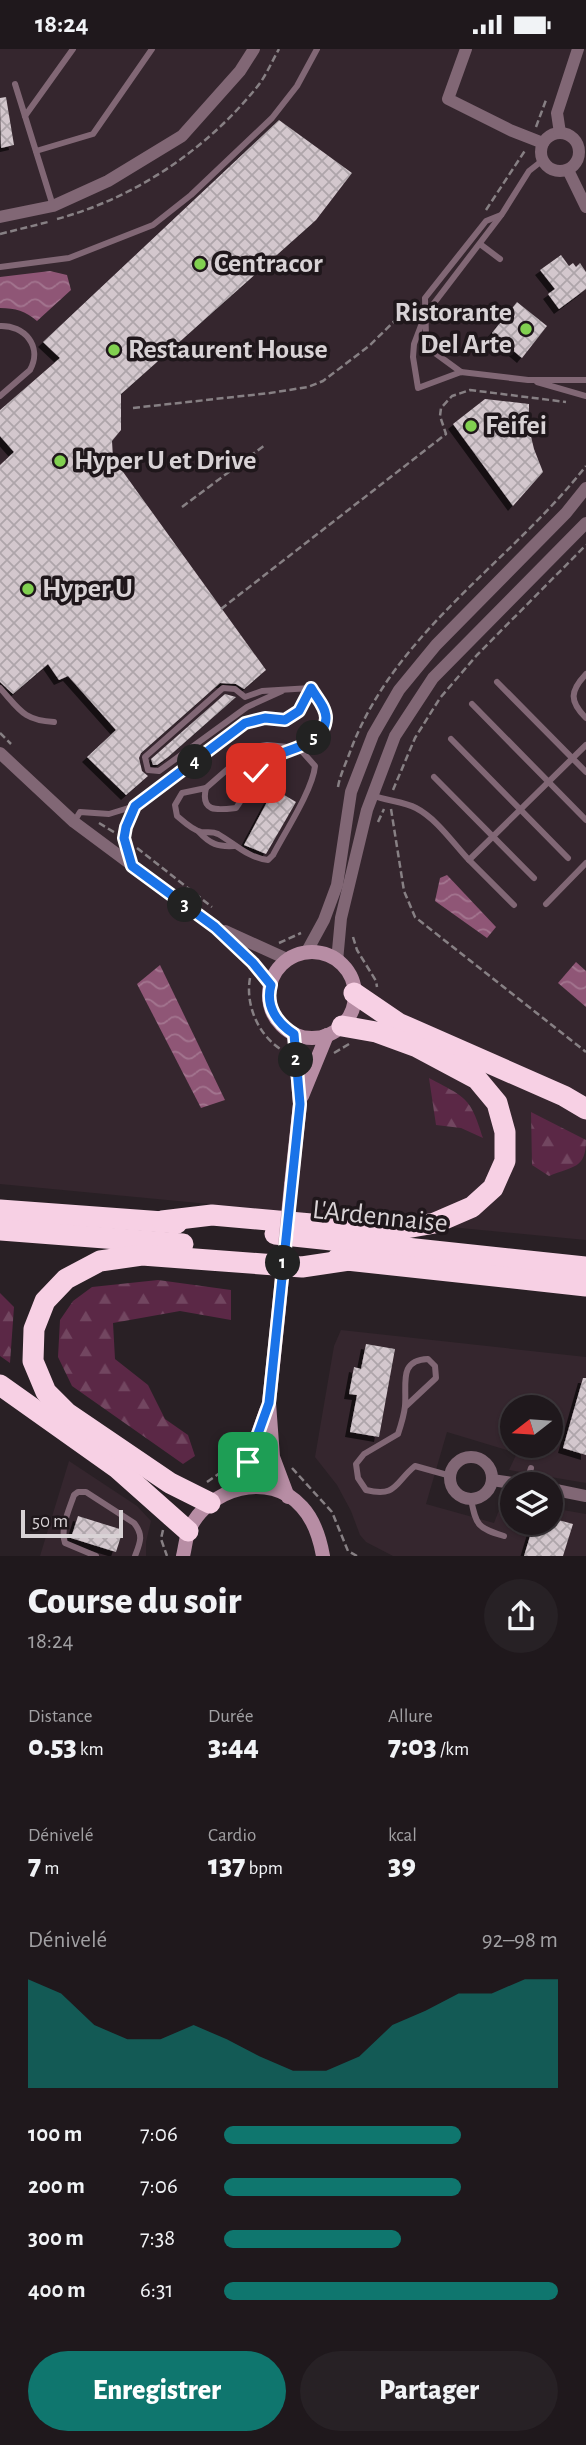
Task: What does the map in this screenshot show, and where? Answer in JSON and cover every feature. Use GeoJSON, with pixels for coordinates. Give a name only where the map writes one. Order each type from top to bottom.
{"type":"FeatureCollection","features":[{"type":"Feature","properties":{"kind":"highway"},"geometry":{"type":"LineString","coordinates":[[354,993],[398,1023],[564,1096],[586,1109]]}},
{"type":"Feature","properties":{"kind":"highway"},"geometry":{"type":"LineString","coordinates":[[162,1221],[212,1215],[389,1231],[435,1223],[472,1207],[493,1188],[505,1161],[505,1132],[497,1103],[477,1079],[429,1053],[376,1032],[344,1030]]}},
{"type":"Feature","properties":{"kind":"highway","name":"L'Ardennaise"},"geometry":{"type":"LineString","coordinates":[[0,1210],[162,1221],[586,1267]]}},
{"type":"Feature","properties":{"kind":"highway","name":"L'Ardennaise"},"geometry":{"type":"LineString","coordinates":[[0,1230],[194,1244],[586,1286]]}},
{"type":"Feature","properties":{"kind":"highway"},"geometry":{"type":"LineString","coordinates":[[210,1503],[170,1483],[67,1413],[46,1392],[33,1361],[34,1329],[45,1301],[65,1279],[100,1261],[128,1257],[155,1256],[302,1267],[349,1260]]}},
{"type":"Feature","properties":{"kind":"highway"},"geometry":{"type":"LineString","coordinates":[[0,1385],[117,1468],[188,1531]]}},
{"type":"Feature","properties":{"kind":"street"},"geometry":{"type":"LineString","coordinates":[[0,217],[53,206],[108,181],[181,136],[240,71],[254,49]]}},
{"type":"Feature","properties":{"kind":"street"},"geometry":{"type":"LineString","coordinates":[[466,49],[448,99],[510,131],[537,141],[561,133],[574,139],[583,152],[568,170],[553,170],[543,160],[537,141]]}},
{"type":"Feature","properties":{"kind":"street"},"geometry":{"type":"LineString","coordinates":[[561,133],[557,113],[578,49]]}},
{"type":"Feature","properties":{"kind":"street"},"geometry":{"type":"LineString","coordinates":[[568,170],[586,207]]}},
{"type":"Feature","properties":{"kind":"street"},"geometry":{"type":"LineString","coordinates":[[306,953],[324,920],[337,885],[351,792],[373,735],[399,690],[436,645],[566,513],[586,488]]}},
{"type":"Feature","properties":{"kind":"street"},"geometry":{"type":"LineString","coordinates":[[337,961],[341,918],[372,795],[395,736],[433,678],[586,523]]}},
{"type":"Feature","properties":{"kind":"street"},"geometry":{"type":"LineString","coordinates":[[0,753],[74,822],[215,927],[253,963],[271,985]]}},
{"type":"Feature","properties":{"kind":"street"},"geometry":{"type":"LineString","coordinates":[[215,927],[289,960]]}},
{"type":"Feature","properties":{"kind":"street"},"geometry":{"type":"LineString","coordinates":[[300,1104],[344,1030],[351,1013],[354,993],[352,980],[343,965],[315,951],[282,964],[268,993],[272,1010],[280,1025],[294,1034],[311,1039],[344,1030]]}},
{"type":"Feature","properties":{"kind":"street"},"geometry":{"type":"LineString","coordinates":[[288,1497],[273,1457],[269,1403],[300,1104],[294,1034]]}},
{"type":"Feature","properties":{"kind":"street"},"geometry":{"type":"LineString","coordinates":[[234,1490],[269,1403]]}},
{"type":"Feature","properties":{"kind":"street"},"geometry":{"type":"LineString","coordinates":[[474,1457],[485,1462],[492,1474],[492,1480],[487,1492],[471,1499],[458,1494],[450,1476],[461,1460],[474,1457]]}},
{"type":"Feature","properties":{"kind":"street"},"geometry":{"type":"LineString","coordinates":[[492,1480],[500,1481]]}},
{"type":"Feature","properties":{"kind":"street"},"geometry":{"type":"LineString","coordinates":[[183,1556],[188,1531],[202,1508],[224,1493],[251,1486],[278,1491],[302,1506],[316,1529],[324,1556]]}},
{"type":"Feature","properties":{"kind":"street"},"geometry":{"type":"LineString","coordinates":[[563,1491],[586,1496]]}},
{"type":"Feature","properties":{"kind":"lane"},"geometry":{"type":"LineString","coordinates":[[25,116],[73,49]]}},
{"type":"Feature","properties":{"kind":"lane"},"geometry":{"type":"LineString","coordinates":[[36,151],[93,134],[152,49]]}},
{"type":"Feature","properties":{"kind":"lane"},"geometry":{"type":"LineString","coordinates":[[0,267],[69,258],[153,225],[191,195],[272,118],[297,86],[317,49]]}},
{"type":"Feature","properties":{"kind":"lane"},"geometry":{"type":"LineString","coordinates":[[15,84],[53,206]]}},
{"type":"Feature","properties":{"kind":"lane"},"geometry":{"type":"LineString","coordinates":[[543,160],[529,171],[502,214],[425,315],[414,344],[413,357],[418,387],[461,372],[528,380],[586,380]]}},
{"type":"Feature","properties":{"kind":"lane"},"geometry":{"type":"LineString","coordinates":[[461,372],[435,353],[426,337],[425,298],[486,222],[502,214]]}},
{"type":"Feature","properties":{"kind":"lane"},"geometry":{"type":"LineString","coordinates":[[480,244],[500,259]]}},
{"type":"Feature","properties":{"kind":"lane"},"geometry":{"type":"LineString","coordinates":[[0,326],[13,326],[23,331],[34,352],[30,370],[0,396]]}},
{"type":"Feature","properties":{"kind":"lane"},"geometry":{"type":"LineString","coordinates":[[528,380],[586,396]]}},
{"type":"Feature","properties":{"kind":"lane"},"geometry":{"type":"LineString","coordinates":[[586,674],[576,685],[573,698],[577,709],[586,718]]}},
{"type":"Feature","properties":{"kind":"lane"},"geometry":{"type":"LineString","coordinates":[[497,682],[586,772]]}},
{"type":"Feature","properties":{"kind":"lane"},"geometry":{"type":"LineString","coordinates":[[0,688],[26,716],[35,721],[54,722]]}},
{"type":"Feature","properties":{"kind":"lane"},"geometry":{"type":"LineString","coordinates":[[282,691],[247,707],[159,771],[148,770],[145,757],[223,688],[236,689],[245,697],[262,691],[311,688]]}},
{"type":"Feature","properties":{"kind":"lane"},"geometry":{"type":"LineString","coordinates":[[206,788],[203,798],[207,806],[216,810],[236,808],[256,773],[267,761],[312,740],[323,728],[326,717],[311,688]]}},
{"type":"Feature","properties":{"kind":"lane"},"geometry":{"type":"LineString","coordinates":[[74,822],[80,812],[109,814],[135,806],[245,723],[265,718],[285,720],[299,711],[311,688]]}},
{"type":"Feature","properties":{"kind":"lane"},"geometry":{"type":"LineString","coordinates":[[472,704],[586,820]]}},
{"type":"Feature","properties":{"kind":"lane"},"geometry":{"type":"LineString","coordinates":[[451,739],[568,857]]}},
{"type":"Feature","properties":{"kind":"lane"},"geometry":{"type":"LineString","coordinates":[[267,745],[299,748],[315,766],[314,774],[274,855],[268,860],[261,860],[219,835],[199,832],[177,817],[176,805],[182,793],[206,788],[254,747],[267,745]]}},
{"type":"Feature","properties":{"kind":"lane"},"geometry":{"type":"LineString","coordinates":[[469,860],[586,745]]}},
{"type":"Feature","properties":{"kind":"lane"},"geometry":{"type":"LineString","coordinates":[[434,777],[534,878]]}},
{"type":"Feature","properties":{"kind":"lane"},"geometry":{"type":"LineString","coordinates":[[372,795],[415,808],[430,818],[514,905]]}},
{"type":"Feature","properties":{"kind":"lane"},"geometry":{"type":"LineString","coordinates":[[132,866],[124,838],[135,806]]}},
{"type":"Feature","properties":{"kind":"lane"},"geometry":{"type":"LineString","coordinates":[[546,904],[586,863]]}},
{"type":"Feature","properties":{"kind":"lane"},"geometry":{"type":"LineString","coordinates":[[405,1407],[436,1378],[435,1366],[428,1359],[417,1360],[409,1365],[406,1373],[405,1407],[398,1434],[364,1454],[356,1464],[358,1478],[366,1490],[379,1493],[400,1485],[406,1473],[415,1466],[450,1476]]}},
{"type":"Feature","properties":{"kind":"lane"},"geometry":{"type":"LineString","coordinates":[[530,1472],[531,1468]]}},
{"type":"Feature","properties":{"kind":"lane"},"geometry":{"type":"LineString","coordinates":[[96,1556],[65,1543],[64,1540],[63,1533],[74,1495],[78,1492],[86,1492],[134,1523],[140,1530],[141,1538],[135,1556]]}},
{"type":"Feature","properties":{"kind":"lane"},"geometry":{"type":"LineString","coordinates":[[471,1499],[475,1520],[481,1529],[504,1536]]}},
{"type":"Feature","properties":{"kind":"path"},"geometry":{"type":"LineString","coordinates":[[483,215],[522,157],[537,141],[546,100]]}},
{"type":"Feature","properties":{"kind":"path"},"geometry":{"type":"LineString","coordinates":[[133,408],[309,387],[323,381],[369,347],[420,295]]}},
{"type":"Feature","properties":{"kind":"path"},"geometry":{"type":"LineString","coordinates":[[221,609],[446,434],[440,416],[441,408],[452,396],[470,390],[575,403]]}},
{"type":"Feature","properties":{"kind":"path"},"geometry":{"type":"LineString","coordinates":[[182,507],[265,445]]}},
{"type":"Feature","properties":{"kind":"path"},"geometry":{"type":"LineString","coordinates":[[377,825],[415,738],[440,698],[477,655],[586,545]]}},
{"type":"Feature","properties":{"kind":"path"},"geometry":{"type":"LineString","coordinates":[[387,801],[394,814],[404,891],[415,917],[586,1052]]}},
{"type":"Feature","properties":{"kind":"path"},"geometry":{"type":"LineString","coordinates":[[353,936],[357,950],[376,982],[378,993],[373,1006]]}},
{"type":"Feature","properties":{"kind":"path"},"geometry":{"type":"LineString","coordinates":[[324,1058],[355,1041],[344,1030]]}},
{"type":"Feature","properties":{"kind":"path"},"geometry":{"type":"LineString","coordinates":[[347,1556],[348,1551]]}},
{"type":"Feature","properties":{"kind":"shaded area"},"geometry":{"type":"Polygon","coordinates":[[[0,49],[586,49],[586,1240],[0,1184],[0,49]]]}},
{"type":"Feature","properties":{"kind":"shaded area"},"geometry":{"type":"Polygon","coordinates":[[[341,1330],[586,1357],[586,1483],[563,1479],[563,1472],[509,1470],[515,1458],[564,1458],[564,1395],[500,1395],[500,1448],[447,1432],[426,1504],[494,1523],[500,1508],[500,1535],[563,1535],[563,1510],[586,1514],[586,1556],[393,1556],[366,1542],[360,1535],[337,1485],[315,1457],[334,1346],[341,1330]]]}},
{"type":"Feature","properties":{"kind":"shaded area"},"geometry":{"type":"Polygon","coordinates":[[[69,1461],[137,1506],[151,1521],[146,1556],[40,1556],[69,1461]]]}},
{"type":"Feature","properties":{"kind":"green space"},"geometry":{"type":"Polygon","coordinates":[[[429,1078],[465,1100],[474,1114],[483,1138],[461,1128],[436,1125],[429,1078]]]}},
{"type":"Feature","properties":{"kind":"green space"},"geometry":{"type":"Polygon","coordinates":[[[531,1112],[586,1140],[581,1161],[549,1176],[532,1165],[531,1112]]]}},
{"type":"Feature","properties":{"kind":"green space"},"geometry":{"type":"Polygon","coordinates":[[[158,1280],[231,1290],[231,1320],[180,1311],[113,1323],[115,1359],[148,1385],[165,1419],[188,1435],[195,1456],[183,1464],[72,1386],[58,1357],[60,1320],[73,1301],[92,1287],[158,1280]]]}},
{"type":"Feature","properties":{"kind":"green space"},"geometry":{"type":"Polygon","coordinates":[[[0,1293],[14,1307],[10,1363],[0,1356],[0,1293]]]}},
{"type":"Feature","properties":{"kind":"water"},"geometry":{"type":"Polygon","coordinates":[[[50,271],[67,275],[71,290],[37,321],[20,311],[0,308],[0,277],[50,271]]]}},
{"type":"Feature","properties":{"kind":"water"},"geometry":{"type":"Polygon","coordinates":[[[447,875],[496,927],[487,938],[435,901],[440,878],[447,875]]]}},
{"type":"Feature","properties":{"kind":"water"},"geometry":{"type":"Polygon","coordinates":[[[576,962],[586,971],[586,1007],[558,983],[576,962]]]}},
{"type":"Feature","properties":{"kind":"water"},"geometry":{"type":"Polygon","coordinates":[[[160,965],[225,1100],[201,1108],[137,984],[160,965]]]}},
{"type":"Feature","properties":{"kind":"building"},"geometry":{"type":"Polygon","coordinates":[[[6,97],[14,145],[1,148],[0,98],[6,97]]]}},
{"type":"Feature","properties":{"kind":"building","name":"Hyper U et Drive"},"geometry":{"type":"Polygon","coordinates":[[[279,120],[352,173],[316,220],[121,394],[121,430],[112,441],[113,458],[266,670],[244,689],[236,684],[220,683],[141,753],[139,758],[142,771],[148,776],[126,795],[87,757],[116,730],[68,676],[59,680],[48,664],[13,694],[0,682],[0,465],[14,452],[0,436],[0,410],[60,358],[43,342],[279,120]]]}},
{"type":"Feature","properties":{"kind":"building"},"geometry":{"type":"Polygon","coordinates":[[[561,255],[569,266],[573,263],[576,267],[580,263],[586,272],[586,289],[559,309],[548,294],[555,289],[540,270],[561,255]]]}},
{"type":"Feature","properties":{"kind":"building"},"geometry":{"type":"Polygon","coordinates":[[[517,302],[547,326],[522,358],[492,333],[517,302]]]}},
{"type":"Feature","properties":{"kind":"building"},"geometry":{"type":"Polygon","coordinates":[[[485,399],[529,404],[529,428],[543,472],[513,506],[453,424],[485,399]]]}},
{"type":"Feature","properties":{"kind":"building"},"geometry":{"type":"Polygon","coordinates":[[[225,694],[236,697],[168,757],[153,765],[151,759],[225,694]]]}},
{"type":"Feature","properties":{"kind":"building"},"geometry":{"type":"Polygon","coordinates":[[[274,789],[296,802],[266,854],[244,845],[274,789]]]}},
{"type":"Feature","properties":{"kind":"building"},"geometry":{"type":"Polygon","coordinates":[[[366,1344],[395,1349],[379,1437],[350,1432],[357,1395],[349,1394],[354,1367],[361,1369],[366,1344]]]}},
{"type":"Feature","properties":{"kind":"building"},"geometry":{"type":"Polygon","coordinates":[[[583,1378],[586,1378],[586,1455],[564,1448],[583,1378]]]}},
{"type":"Feature","properties":{"kind":"building"},"geometry":{"type":"Polygon","coordinates":[[[78,1516],[123,1530],[116,1552],[71,1538],[78,1516]]]}},
{"type":"Feature","properties":{"kind":"building"},"geometry":{"type":"Polygon","coordinates":[[[563,1521],[573,1524],[563,1556],[524,1556],[530,1535],[563,1535],[563,1521]]]}},
{"type":"Feature","properties":{"kind":"place","name":"Centracor"},"geometry":{"type":"Point","coordinates":[200,264]}},
{"type":"Feature","properties":{"kind":"place","name":"Ristorante Del Arte"},"geometry":{"type":"Point","coordinates":[526,329]}},
{"type":"Feature","properties":{"kind":"place","name":"Restaurent House"},"geometry":{"type":"Point","coordinates":[114,350]}},
{"type":"Feature","properties":{"kind":"place","name":"Feifei"},"geometry":{"type":"Point","coordinates":[471,426]}},
{"type":"Feature","properties":{"kind":"place","name":"Hyper U et Drive"},"geometry":{"type":"Point","coordinates":[60,461]}},
{"type":"Feature","properties":{"kind":"place","name":"Hyper U"},"geometry":{"type":"Point","coordinates":[28,589]}},
{"type":"Feature","properties":{"kind":"route"},"geometry":{"type":"LineString","coordinates":[[248,1462],[269,1403],[300,1104],[294,1034],[280,1025],[272,1010],[268,993],[271,985],[253,963],[215,927],[132,866],[124,838],[135,806],[245,723],[265,718],[285,720],[299,711],[311,688],[324,709],[326,717],[323,728],[312,740],[299,748],[273,757],[256,773]]}}]}
